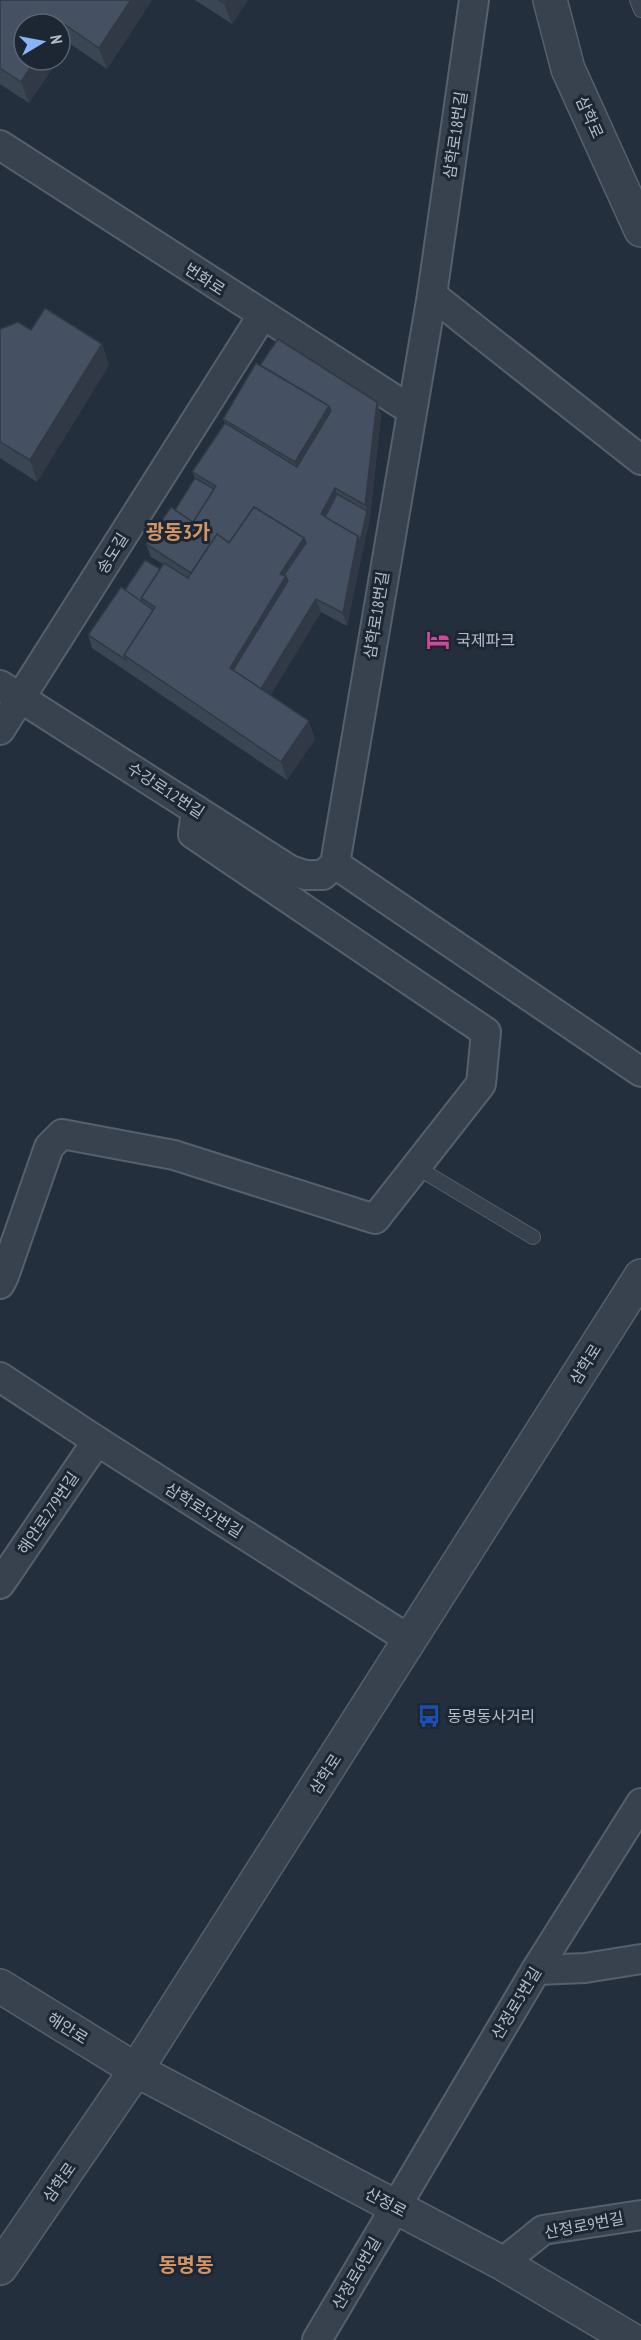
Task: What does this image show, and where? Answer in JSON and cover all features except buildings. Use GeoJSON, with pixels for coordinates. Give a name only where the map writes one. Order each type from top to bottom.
{"type":"FeatureCollection","features":[{"type":"Feature","properties":{"kind":"street","name":"삼학로18번길"},"geometry":{"type":"LineString","coordinates":[[335,864],[432,295],[474,0]]}},
{"type":"Feature","properties":{"kind":"street","name":"삼학로"},"geometry":{"type":"LineString","coordinates":[[550,0],[568,69],[641,230]]}},
{"type":"Feature","properties":{"kind":"street","name":"번화로"},"geometry":{"type":"LineString","coordinates":[[0,145],[411,410]]}},
{"type":"Feature","properties":{"kind":"street"},"geometry":{"type":"LineString","coordinates":[[432,295],[641,460]]}},
{"type":"Feature","properties":{"kind":"street","name":"송도길"},"geometry":{"type":"LineString","coordinates":[[0,730],[10,691],[262,316]]}},
{"type":"Feature","properties":{"kind":"street","name":"수강로12번길"},"geometry":{"type":"LineString","coordinates":[[10,691],[290,870],[304,875],[323,875],[335,864]]}},
{"type":"Feature","properties":{"kind":"street"},"geometry":{"type":"LineString","coordinates":[[0,1284],[49,1147],[62,1134],[174,1155],[375,1219],[481,1084],[486,1032],[193,834],[196,810]]}},
{"type":"Feature","properties":{"kind":"street"},"geometry":{"type":"LineString","coordinates":[[335,864],[641,1072]]}},
{"type":"Feature","properties":{"kind":"street","name":"삼학로"},"geometry":{"type":"LineString","coordinates":[[0,2268],[136,2070],[641,1276]]}},
{"type":"Feature","properties":{"kind":"street","name":"삼학로52번길"},"geometry":{"type":"LineString","coordinates":[[0,1377],[410,1640]]}},
{"type":"Feature","properties":{"kind":"street","name":"해안로279번길"},"geometry":{"type":"LineString","coordinates":[[0,1584],[97,1441]]}},
{"type":"Feature","properties":{"kind":"street","name":"산정로5번길"},"geometry":{"type":"LineString","coordinates":[[394,2206],[536,1970],[641,1803]]}},
{"type":"Feature","properties":{"kind":"street"},"geometry":{"type":"LineString","coordinates":[[536,1970],[585,1968],[641,1959]]}},
{"type":"Feature","properties":{"kind":"street","name":"해안로"},"geometry":{"type":"LineString","coordinates":[[0,1986],[136,2070]]}},
{"type":"Feature","properties":{"kind":"street","name":"산정로"},"geometry":{"type":"LineString","coordinates":[[136,2070],[501,2263],[632,2340]]}},
{"type":"Feature","properties":{"kind":"street","name":"산정로6번길"},"geometry":{"type":"LineString","coordinates":[[317,2340],[394,2206]]}},
{"type":"Feature","properties":{"kind":"street","name":"산정로9번길"},"geometry":{"type":"LineString","coordinates":[[501,2263],[543,2230],[641,2215]]}},
{"type":"Feature","properties":{"kind":"lane"},"geometry":{"type":"LineString","coordinates":[[637,0],[641,10]]}},
{"type":"Feature","properties":{"kind":"lane"},"geometry":{"type":"LineString","coordinates":[[416,1167],[533,1237]]}},
{"type":"Feature","properties":{"kind":"place","name":"국제파크"},"geometry":{"type":"Point","coordinates":[438,640]}},
{"type":"Feature","properties":{"kind":"place","name":"동명동사거리"},"geometry":{"type":"Point","coordinates":[429,1716]}},
{"type":"Feature","properties":{"kind":"district","name":"광동3가"},"geometry":{"type":"Point","coordinates":[178,532]}},
{"type":"Feature","properties":{"kind":"district","name":"동명동"},"geometry":{"type":"Point","coordinates":[186,2265]}}]}
